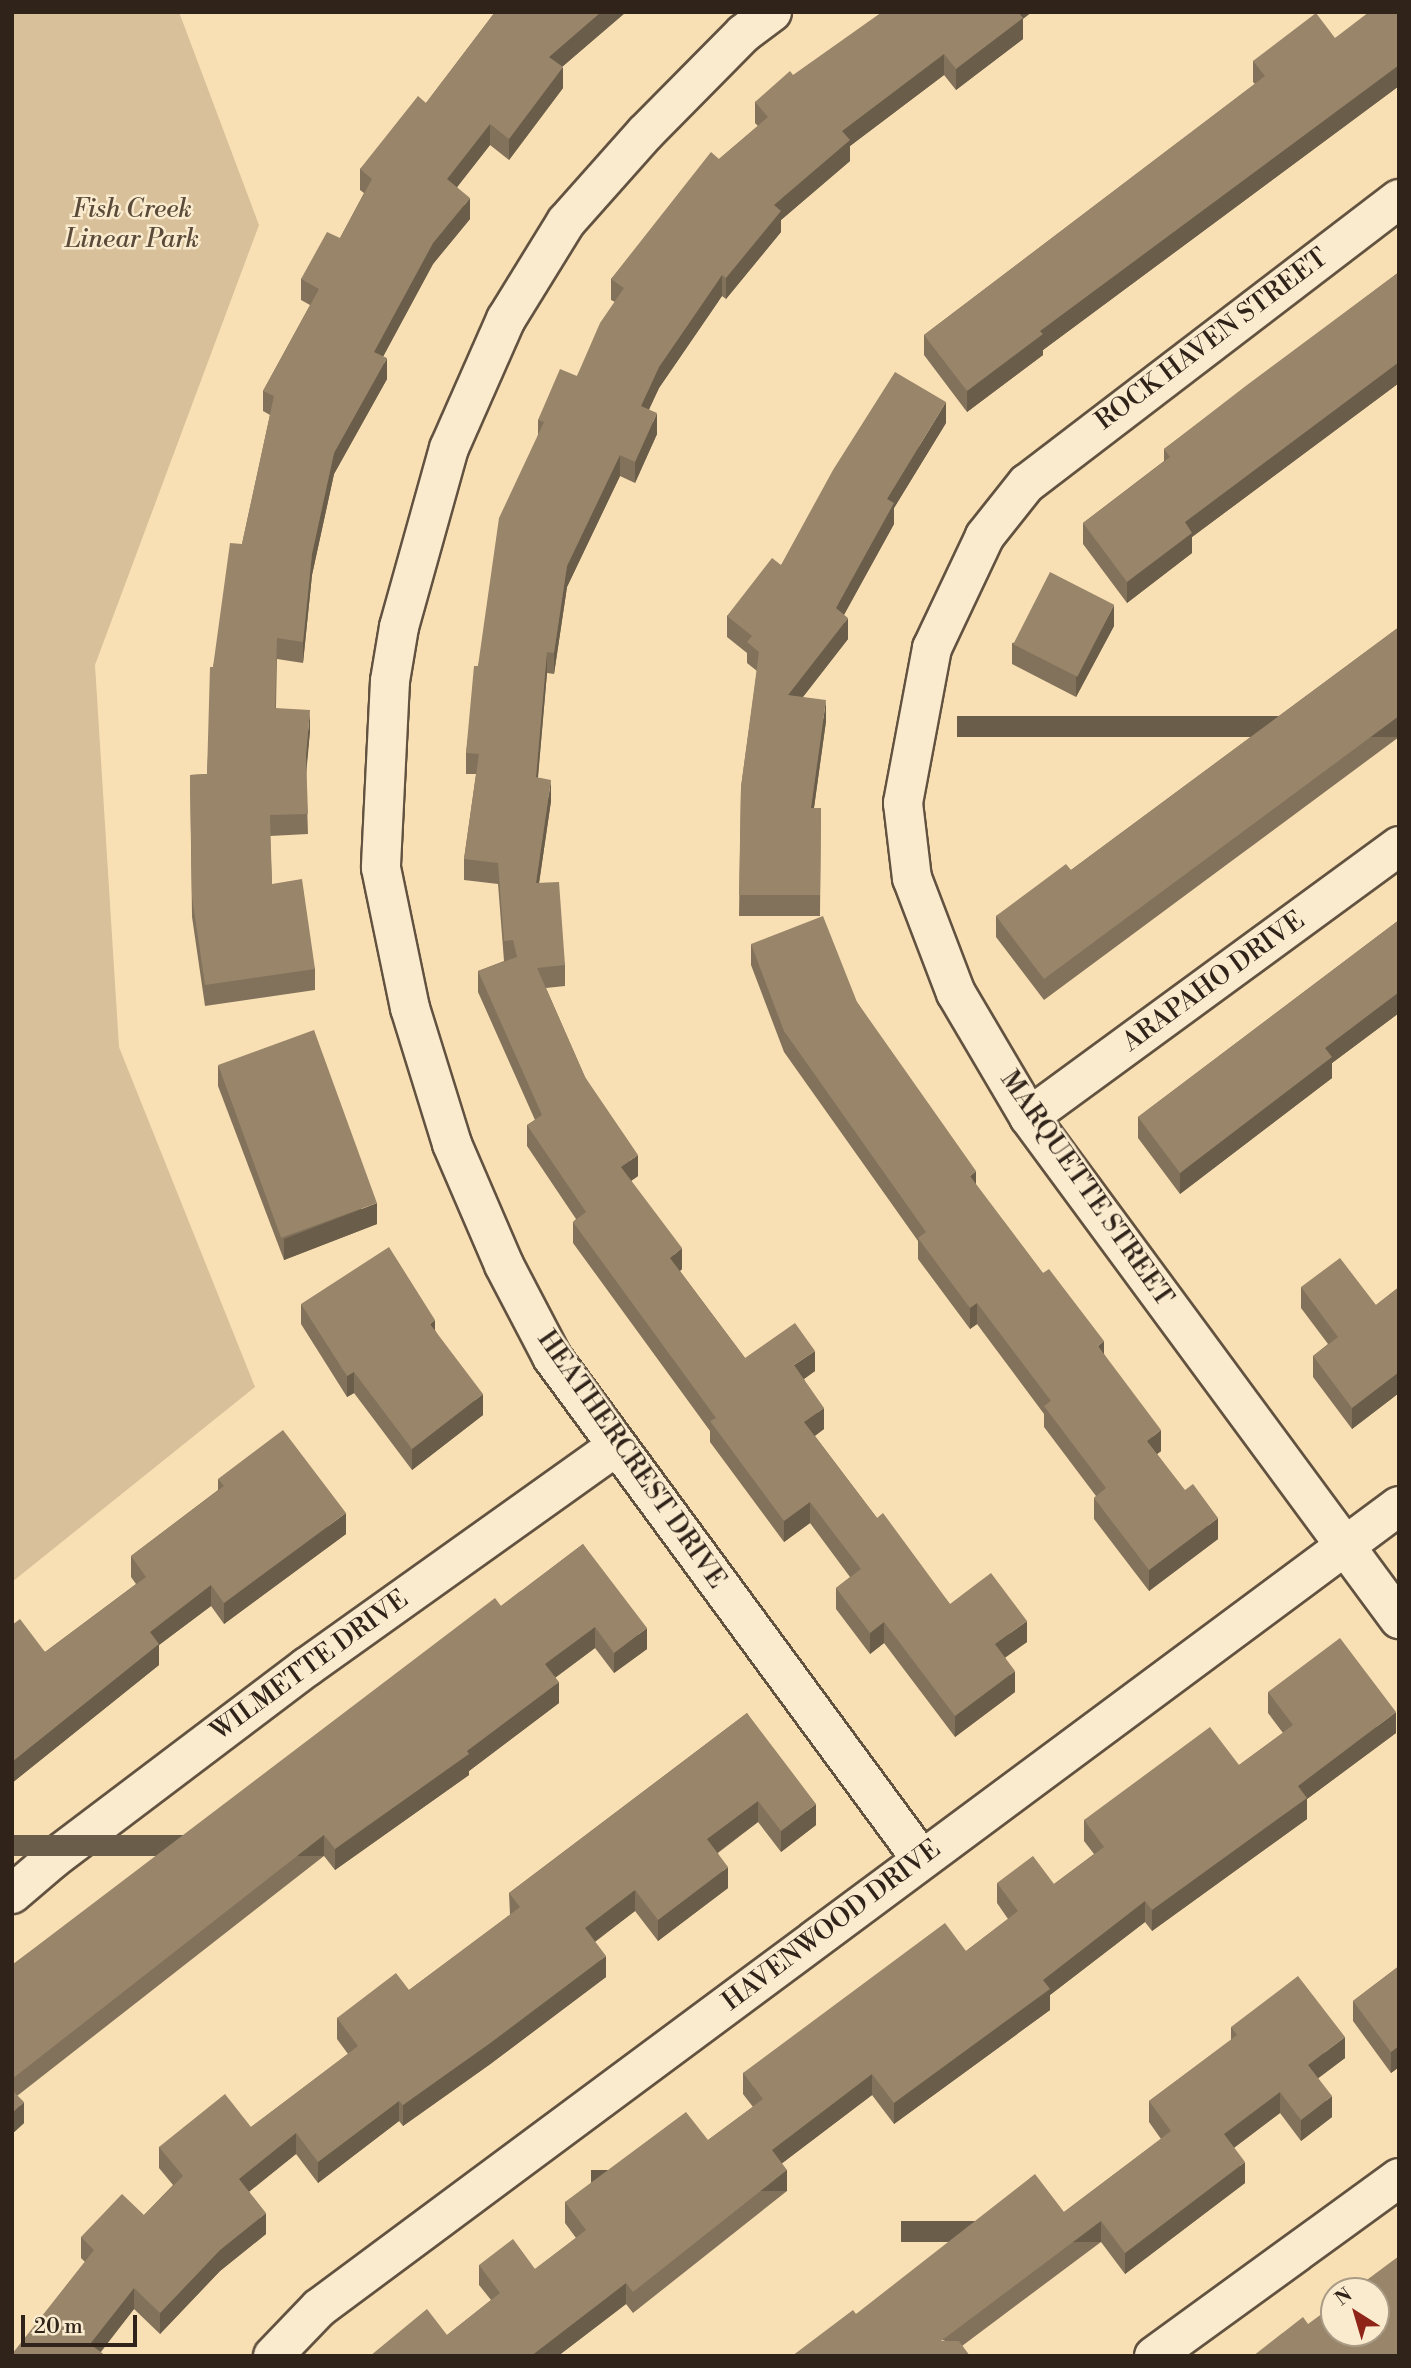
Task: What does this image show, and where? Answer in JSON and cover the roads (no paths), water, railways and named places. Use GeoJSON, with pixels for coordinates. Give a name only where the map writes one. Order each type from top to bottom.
{"type":"FeatureCollection","features":[{"type":"Feature","properties":{"kind":"street","name":"HEATHERCREST DRIVE"},"geometry":{"type":"LineString","coordinates":[[772,12],[743,34],[645,133],[566,222],[506,319],[449,448],[400,627],[390,681],[381,868],[410,1008],[452,1144],[504,1265],[552,1357],[615,1447],[922,1860]]}},
{"type":"Feature","properties":{"kind":"street","name":"ROCK HAVEN STREET"},"geometry":{"type":"LineString","coordinates":[[1027,483],[1399,199]]}},
{"type":"Feature","properties":{"kind":"street","name":"MARQUETTE STREET"},"geometry":{"type":"LineString","coordinates":[[1027,483],[985,536],[932,648],[903,803],[912,878],[956,993],[1029,1117],[1399,1619]]}},
{"type":"Feature","properties":{"kind":"street","name":"ARAPAHO DRIVE"},"geometry":{"type":"LineString","coordinates":[[1029,1117],[1399,846]]}},
{"type":"Feature","properties":{"kind":"street","name":"WILMETTE DRIVE"},"geometry":{"type":"LineString","coordinates":[[12,1894],[53,1858],[307,1667],[615,1447]]}},
{"type":"Feature","properties":{"kind":"street","name":"HAVENWOOD DRIVE"},"geometry":{"type":"LineString","coordinates":[[273,2356],[319,2308],[1399,1506]]}},
{"type":"Feature","properties":{"kind":"street"},"geometry":{"type":"LineString","coordinates":[[1154,2356],[1399,2178]]}},
{"type":"Feature","properties":{"kind":"park label","name":"Fish Creek Linear Park"},"geometry":{"type":"Point","coordinates":[132,225]}}]}
